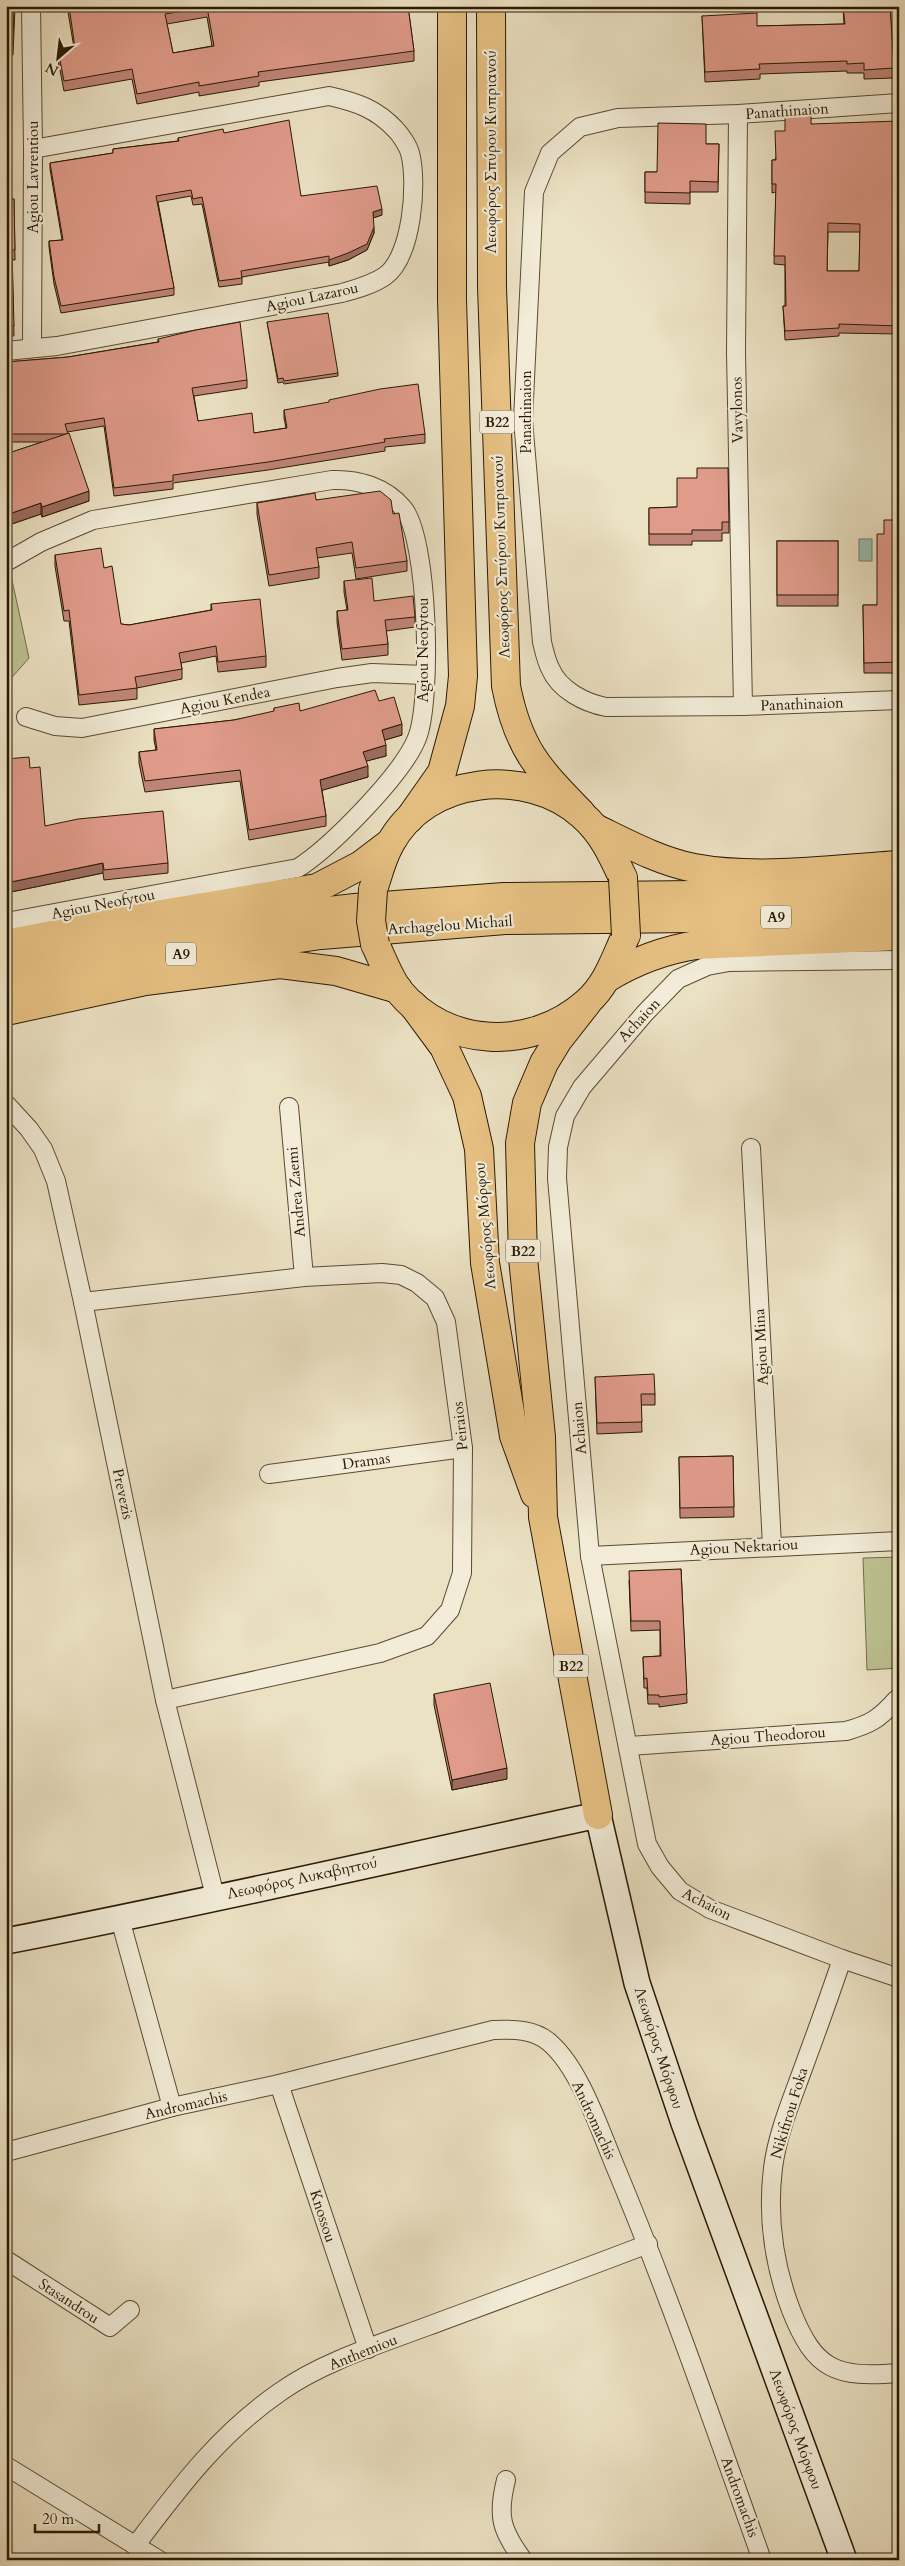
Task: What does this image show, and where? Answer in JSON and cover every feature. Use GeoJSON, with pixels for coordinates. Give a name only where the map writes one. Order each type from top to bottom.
{"type":"FeatureCollection","features":[{"type":"Feature","properties":{"kind":"main road","name":"B22"},"geometry":{"type":"LineString","coordinates":[[409,819],[434,800],[455,791],[493,783],[525,786],[554,796],[588,821],[608,846],[623,878],[626,935],[607,978],[587,1003],[556,1025],[520,1037],[482,1037],[445,1026],[405,997],[375,944],[371,921],[373,890],[390,843],[442,772],[455,732],[463,676],[452,298],[452,6]]}},
{"type":"Feature","properties":{"kind":"main road","name":"Λεωφόρος Σπύρου Κυπριανού"},"geometry":{"type":"LineString","coordinates":[[491,6],[492,287],[506,686],[511,712],[520,737],[538,766],[588,821]]}},
{"type":"Feature","properties":{"kind":"main road"},"geometry":{"type":"LineString","coordinates":[[588,821],[643,851],[693,868],[731,872],[779,872],[899,865]]}},
{"type":"Feature","properties":{"kind":"main road"},"geometry":{"type":"LineString","coordinates":[[6,944],[138,918],[317,888],[360,865],[390,843]]}},
{"type":"Feature","properties":{"kind":"main road","name":"Archagelou Michail"},"geometry":{"type":"LineString","coordinates":[[6,966],[178,930],[226,922],[355,908],[504,897],[782,894],[899,888]]}},
{"type":"Feature","properties":{"kind":"main road","name":"Archagelou Michail"},"geometry":{"type":"LineString","coordinates":[[6,991],[146,960],[234,946],[339,934],[506,920],[782,917],[899,912]]}},
{"type":"Feature","properties":{"kind":"main road"},"geometry":{"type":"LineString","coordinates":[[607,978],[623,968],[666,950],[696,945],[899,936]]}},
{"type":"Feature","properties":{"kind":"main road"},"geometry":{"type":"LineString","coordinates":[[6,1011],[145,981],[280,964],[336,971],[405,997]]}},
{"type":"Feature","properties":{"kind":"main road","name":"Λεωφόρος Μόρφου"},"geometry":{"type":"LineString","coordinates":[[405,997],[444,1047],[467,1096],[479,1149],[485,1263],[514,1436],[543,1517]]}},
{"type":"Feature","properties":{"kind":"main road","name":"Λεωφόρος Μόρφου"},"geometry":{"type":"LineString","coordinates":[[587,1003],[558,1040],[544,1063],[527,1103],[520,1143],[523,1258],[541,1437],[543,1517],[598,1816],[637,1983],[684,2123],[844,2560]]}},
{"type":"Feature","properties":{"kind":"main road","name":"Λεωφόρος Λυκαβηττού"},"geometry":{"type":"LineString","coordinates":[[6,1941],[120,1919],[215,1896],[598,1816]]}},
{"type":"Feature","properties":{"kind":"street","name":"Agiou Lavrentiou"},"geometry":{"type":"LineString","coordinates":[[31,6],[33,149],[32,348]]}},
{"type":"Feature","properties":{"kind":"street","name":"Agiou Lazarou"},"geometry":{"type":"LineString","coordinates":[[6,351],[57,346],[332,295],[364,286],[385,276],[396,264],[404,249],[411,217],[412,182],[410,152],[397,131],[378,112],[356,102],[329,96],[33,149]]}},
{"type":"Feature","properties":{"kind":"street","name":"Panathinaion"},"geometry":{"type":"LineString","coordinates":[[899,103],[738,114],[618,118],[580,127],[550,153],[534,192],[523,420],[542,642],[550,670],[572,694],[587,703],[606,707],[743,706],[899,700]]}},
{"type":"Feature","properties":{"kind":"street","name":"Vavylonos"},"geometry":{"type":"LineString","coordinates":[[738,114],[736,353],[743,706]]}},
{"type":"Feature","properties":{"kind":"street","name":"Agiou Neofytou"},"geometry":{"type":"LineString","coordinates":[[6,562],[26,550],[93,520],[332,480],[348,479],[361,482],[387,494],[403,508],[415,532],[423,578],[425,675],[422,722],[409,755],[354,818],[309,861],[298,868],[6,922]]}},
{"type":"Feature","properties":{"kind":"street","name":"Agiou Kendea"},"geometry":{"type":"LineString","coordinates":[[26,717],[55,726],[82,728],[337,678],[372,673],[425,675]]}},
{"type":"Feature","properties":{"kind":"street","name":"Achaion"},"geometry":{"type":"LineString","coordinates":[[899,960],[729,962],[707,966],[678,979],[615,1047],[582,1087],[565,1116],[558,1147],[557,1178],[590,1556],[647,1844],[660,1867],[680,1891],[710,1909],[842,1960],[899,1978]]}},
{"type":"Feature","properties":{"kind":"street","name":"Prevezis"},"geometry":{"type":"LineString","coordinates":[[6,1104],[29,1129],[43,1149],[56,1181],[84,1302],[165,1700],[215,1896]]}},
{"type":"Feature","properties":{"kind":"street","name":"Andrea Zaemi"},"geometry":{"type":"LineString","coordinates":[[289,1107],[304,1277]]}},
{"type":"Feature","properties":{"kind":"street","name":"Agiou Mina"},"geometry":{"type":"LineString","coordinates":[[750,1148],[772,1545]]}},
{"type":"Feature","properties":{"kind":"street","name":"Peiraios"},"geometry":{"type":"LineString","coordinates":[[84,1302],[304,1277],[382,1273],[401,1275],[418,1283],[435,1298],[446,1322],[463,1448],[462,1573],[450,1610],[427,1636],[380,1653],[165,1700]]}},
{"type":"Feature","properties":{"kind":"street","name":"Dramas"},"geometry":{"type":"LineString","coordinates":[[270,1474],[463,1448]]}},
{"type":"Feature","properties":{"kind":"street","name":"Agiou Nektariou"},"geometry":{"type":"LineString","coordinates":[[590,1556],[772,1545],[899,1541]]}},
{"type":"Feature","properties":{"kind":"street","name":"Agiou Theodorou"},"geometry":{"type":"LineString","coordinates":[[629,1746],[846,1731],[867,1725],[881,1717],[897,1699]]}},
{"type":"Feature","properties":{"kind":"street"},"geometry":{"type":"LineString","coordinates":[[120,1919],[172,2107]]}},
{"type":"Feature","properties":{"kind":"street","name":"Nikifirou Foka"},"geometry":{"type":"LineString","coordinates":[[842,1960],[786,2115],[773,2167],[770,2209],[774,2252],[784,2291],[798,2328],[814,2355],[834,2370],[848,2374],[865,2376],[899,2374]]}},
{"type":"Feature","properties":{"kind":"street","name":"Andromachis"},"geometry":{"type":"LineString","coordinates":[[6,2152],[172,2107],[279,2084],[493,2030],[513,2029],[532,2033],[550,2043],[568,2066],[587,2098],[648,2244],[762,2560]]}},
{"type":"Feature","properties":{"kind":"street","name":"Knossou"},"geometry":{"type":"LineString","coordinates":[[279,2084],[368,2349]]}},
{"type":"Feature","properties":{"kind":"street","name":"Anthemiou"},"geometry":{"type":"LineString","coordinates":[[135,2546],[194,2468],[258,2408],[303,2378],[368,2349],[648,2244]]}},
{"type":"Feature","properties":{"kind":"street","name":"Stasandrou"},"geometry":{"type":"LineString","coordinates":[[6,2260],[110,2327],[130,2310]]}},
{"type":"Feature","properties":{"kind":"street"},"geometry":{"type":"LineString","coordinates":[[6,2466],[159,2560]]}},
{"type":"Feature","properties":{"kind":"street"},"geometry":{"type":"LineString","coordinates":[[506,2480],[501,2499],[503,2528],[508,2539],[523,2560]]}},
{"type":"Feature","properties":{"kind":"green space"},"geometry":{"type":"Polygon","coordinates":[[[10,571],[29,658],[6,684],[6,574],[10,571]]]}},
{"type":"Feature","properties":{"kind":"green space"},"geometry":{"type":"Polygon","coordinates":[[[899,1557],[899,1668],[867,1670],[863,1558],[899,1557]]]}},
{"type":"Feature","properties":{"kind":"water"},"geometry":{"type":"Polygon","coordinates":[[[859,539],[872,539],[872,561],[859,561],[859,539]]]}},
{"type":"Feature","properties":{"kind":"building"},"geometry":{"type":"Polygon","coordinates":[[[6,6],[14,6],[13,45],[10,45],[6,112],[6,6]]]}},
{"type":"Feature","properties":{"kind":"building"},"geometry":{"type":"Polygon","coordinates":[[[69,6],[408,6],[414,51],[258,72],[259,76],[199,86],[199,82],[137,94],[132,69],[64,81],[58,50],[75,48],[69,6]],[[207,7],[165,14],[173,53],[214,46],[207,7]]]}},
{"type":"Feature","properties":{"kind":"building"},"geometry":{"type":"Polygon","coordinates":[[[890,6],[894,68],[864,70],[864,63],[847,64],[847,61],[759,64],[760,69],[705,72],[702,16],[757,13],[757,26],[845,24],[843,7],[890,6]]]}},
{"type":"Feature","properties":{"kind":"building"},"geometry":{"type":"Polygon","coordinates":[[[785,116],[811,116],[811,124],[898,121],[899,326],[839,324],[839,328],[785,331],[783,306],[786,306],[785,256],[774,256],[776,184],[772,184],[772,160],[776,160],[775,131],[785,131],[785,116]],[[828,223],[827,271],[859,271],[860,224],[828,223]]]}},
{"type":"Feature","properties":{"kind":"building"},"geometry":{"type":"Polygon","coordinates":[[[289,120],[301,196],[377,186],[382,209],[373,212],[374,227],[367,244],[329,260],[329,256],[241,271],[242,278],[219,281],[202,197],[193,199],[191,190],[156,196],[174,288],[61,306],[54,277],[49,241],[63,240],[50,163],[113,153],[113,149],[179,141],[178,138],[223,129],[224,133],[289,120]]]}},
{"type":"Feature","properties":{"kind":"building"},"geometry":{"type":"Polygon","coordinates":[[[658,123],[706,124],[706,144],[719,144],[718,182],[690,181],[690,193],[645,192],[645,172],[657,172],[658,123]]]}},
{"type":"Feature","properties":{"kind":"building"},"geometry":{"type":"Polygon","coordinates":[[[6,128],[11,128],[11,159],[6,159],[6,128]]]}},
{"type":"Feature","properties":{"kind":"building"},"geometry":{"type":"Polygon","coordinates":[[[6,199],[14,199],[15,250],[12,250],[14,326],[6,326],[6,199]]]}},
{"type":"Feature","properties":{"kind":"building"},"geometry":{"type":"Polygon","coordinates":[[[328,313],[338,373],[284,381],[283,378],[278,379],[267,322],[328,313]]]}},
{"type":"Feature","properties":{"kind":"building"},"geometry":{"type":"Polygon","coordinates":[[[240,322],[247,380],[192,388],[198,421],[252,413],[254,433],[287,428],[284,410],[329,402],[329,400],[380,389],[418,384],[425,434],[384,439],[385,442],[268,462],[173,475],[173,481],[114,488],[104,418],[65,424],[68,434],[6,434],[6,362],[68,357],[159,342],[158,339],[240,322]]]}},
{"type":"Feature","properties":{"kind":"building"},"geometry":{"type":"Polygon","coordinates":[[[69,433],[89,491],[42,507],[41,503],[6,515],[6,454],[69,433]]]}},
{"type":"Feature","properties":{"kind":"building"},"geometry":{"type":"Polygon","coordinates":[[[697,468],[728,468],[729,522],[722,522],[722,530],[692,530],[692,534],[649,534],[649,508],[677,507],[677,478],[697,478],[697,468]]]}},
{"type":"Feature","properties":{"kind":"building"},"geometry":{"type":"Polygon","coordinates":[[[380,491],[391,500],[393,514],[399,513],[407,561],[356,568],[352,542],[316,548],[319,567],[269,575],[257,503],[315,493],[316,500],[380,491]]]}},
{"type":"Feature","properties":{"kind":"building"},"geometry":{"type":"Polygon","coordinates":[[[884,520],[899,520],[899,662],[864,663],[863,605],[877,605],[877,534],[884,534],[884,520]]]}},
{"type":"Feature","properties":{"kind":"building"},"geometry":{"type":"Polygon","coordinates":[[[777,541],[838,541],[838,595],[777,595],[777,541]]]}},
{"type":"Feature","properties":{"kind":"building"},"geometry":{"type":"Polygon","coordinates":[[[101,548],[104,568],[112,566],[121,624],[129,625],[212,610],[211,604],[260,599],[266,656],[218,662],[216,646],[179,653],[182,669],[135,677],[137,688],[79,695],[69,610],[64,611],[55,555],[101,548]]]}},
{"type":"Feature","properties":{"kind":"building"},"geometry":{"type":"Polygon","coordinates":[[[372,578],[374,601],[413,596],[415,617],[385,620],[388,644],[342,649],[337,611],[348,610],[344,581],[372,578]]]}},
{"type":"Feature","properties":{"kind":"building"},"geometry":{"type":"Polygon","coordinates":[[[375,690],[379,701],[394,697],[402,724],[382,730],[386,745],[363,752],[368,766],[320,780],[326,816],[249,830],[240,770],[145,781],[139,752],[157,750],[154,729],[234,720],[299,703],[300,711],[375,690]]]}},
{"type":"Feature","properties":{"kind":"building"},"geometry":{"type":"Polygon","coordinates":[[[29,757],[30,768],[40,767],[45,826],[78,819],[163,811],[168,863],[104,870],[103,863],[6,883],[6,759],[29,757]]]}},
{"type":"Feature","properties":{"kind":"building"},"geometry":{"type":"Polygon","coordinates":[[[654,1374],[655,1394],[641,1394],[642,1422],[597,1423],[595,1377],[654,1374]]]}},
{"type":"Feature","properties":{"kind":"building"},"geometry":{"type":"Polygon","coordinates":[[[733,1456],[734,1507],[680,1508],[679,1457],[733,1456]]]}},
{"type":"Feature","properties":{"kind":"building"},"geometry":{"type":"Polygon","coordinates":[[[681,1569],[687,1694],[659,1697],[659,1695],[648,1695],[647,1678],[644,1679],[643,1657],[661,1656],[660,1621],[631,1621],[629,1571],[681,1569]]]}},
{"type":"Feature","properties":{"kind":"building"},"geometry":{"type":"Polygon","coordinates":[[[490,1683],[507,1768],[452,1780],[434,1694],[490,1683]]]}}]}
